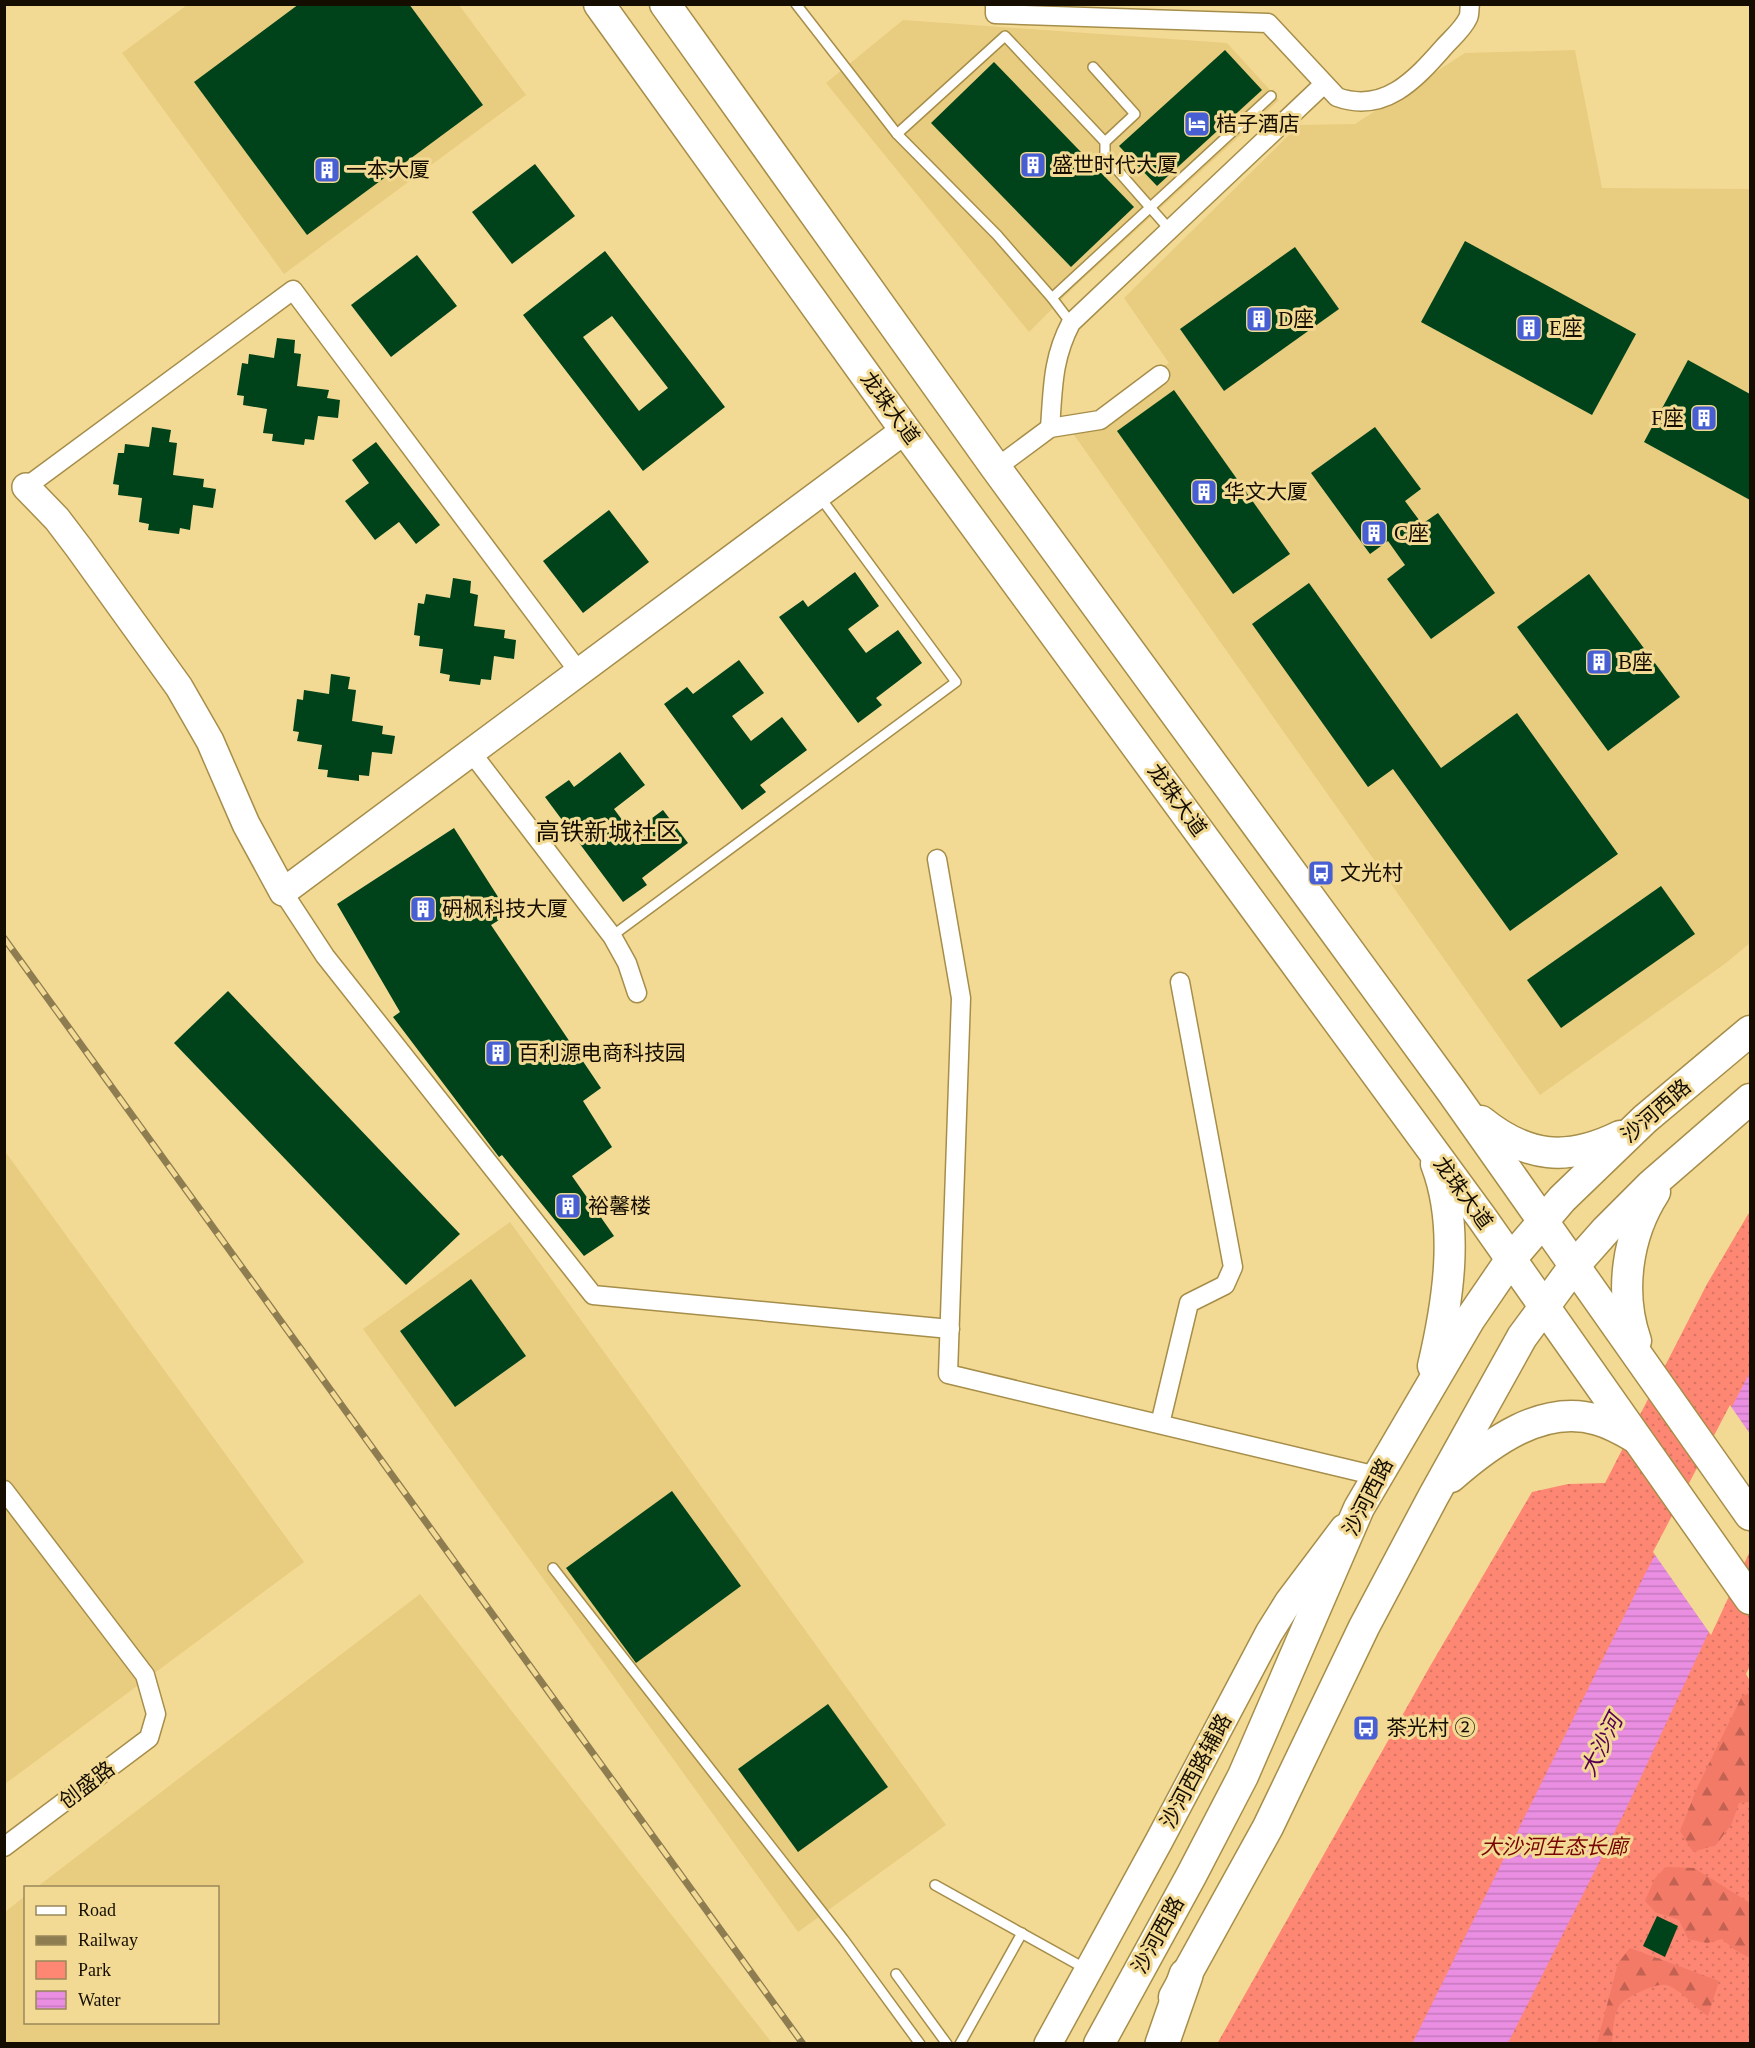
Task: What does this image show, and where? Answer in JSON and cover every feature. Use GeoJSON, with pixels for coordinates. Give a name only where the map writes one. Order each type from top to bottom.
{"type":"FeatureCollection","features":[{"type":"Feature","properties":{"kind":"highway"},"geometry":{"type":"LineString","coordinates":[[1162,2043],[1186,1975]]}},
{"type":"Feature","properties":{"kind":"main road","name":"龙珠大道"},"geometry":{"type":"LineString","coordinates":[[599,4],[905,430],[1429,1145],[1750,1599]]}},
{"type":"Feature","properties":{"kind":"main road"},"geometry":{"type":"LineString","coordinates":[[664,4],[996,468],[1452,1092],[1750,1515]]}},
{"type":"Feature","properties":{"kind":"main road","name":"沙河西路"},"geometry":{"type":"LineString","coordinates":[[1099,2043],[1243,1776],[1359,1508],[1470,1319],[1511,1259],[1574,1187],[1645,1119],[1750,1031]]}},
{"type":"Feature","properties":{"kind":"main road"},"geometry":{"type":"LineString","coordinates":[[1452,1092],[1498,1135],[1539,1152],[1571,1152],[1595,1147],[1619,1136],[1645,1119]]}},
{"type":"Feature","properties":{"kind":"main road","name":"沙河西路"},"geometry":{"type":"LineString","coordinates":[[1147,2043],[1268,1827],[1364,1627],[1505,1365],[1544,1306],[1575,1265],[1621,1215],[1672,1166],[1750,1099]]}},
{"type":"Feature","properties":{"kind":"main road"},"geometry":{"type":"LineString","coordinates":[[1422,1399],[1437,1350],[1449,1270],[1447,1210],[1441,1177],[1429,1145]]}},
{"type":"Feature","properties":{"kind":"main road"},"geometry":{"type":"LineString","coordinates":[[1643,1361],[1631,1329],[1627,1300],[1628,1267],[1640,1219],[1672,1166]]}},
{"type":"Feature","properties":{"kind":"main road"},"geometry":{"type":"LineString","coordinates":[[1433,1497],[1449,1479],[1482,1452],[1511,1433],[1538,1421],[1553,1417],[1573,1416],[1597,1420],[1638,1439]]}},
{"type":"Feature","properties":{"kind":"street"},"geometry":{"type":"LineString","coordinates":[[994,4],[994,14],[1268,23],[1337,97],[1350,102],[1365,103],[1393,93],[1410,82],[1435,58],[1469,18],[1470,4]]}},
{"type":"Feature","properties":{"kind":"street"},"geometry":{"type":"LineString","coordinates":[[1050,428],[1055,362],[1061,342],[1071,323],[1324,84]]}},
{"type":"Feature","properties":{"kind":"street"},"geometry":{"type":"LineString","coordinates":[[579,672],[293,290],[26,487],[57,519],[74,541],[179,687],[210,741],[246,824],[283,892],[325,956],[593,1295],[950,1329]]}},
{"type":"Feature","properties":{"kind":"street"},"geometry":{"type":"LineString","coordinates":[[996,468],[1050,428],[1100,420],[1160,375]]}},
{"type":"Feature","properties":{"kind":"street"},"geometry":{"type":"LineString","coordinates":[[283,892],[905,430]]}},
{"type":"Feature","properties":{"kind":"street"},"geometry":{"type":"LineString","coordinates":[[471,752],[612,936],[627,963],[637,993]]}},
{"type":"Feature","properties":{"kind":"street"},"geometry":{"type":"LineString","coordinates":[[937,859],[961,998],[948,1374],[1377,1476]]}},
{"type":"Feature","properties":{"kind":"street"},"geometry":{"type":"LineString","coordinates":[[1160,1424],[1190,1304],[1225,1285],[1233,1267],[1180,982]]}},
{"type":"Feature","properties":{"kind":"street","name":"创盛路"},"geometry":{"type":"LineString","coordinates":[[4,1490],[145,1675],[156,1714],[148,1738],[4,1847]]}},
{"type":"Feature","properties":{"kind":"street","name":"沙河西路辅路"},"geometry":{"type":"LineString","coordinates":[[1048,2043],[1269,1633],[1309,1572],[1359,1508]]}},
{"type":"Feature","properties":{"kind":"lane"},"geometry":{"type":"LineString","coordinates":[[796,4],[897,134],[997,235],[1071,323]]}},
{"type":"Feature","properties":{"kind":"lane"},"geometry":{"type":"LineString","coordinates":[[897,134],[1005,36],[1106,142]]}},
{"type":"Feature","properties":{"kind":"lane"},"geometry":{"type":"LineString","coordinates":[[1093,67],[1136,114],[1106,142],[1105,156],[1170,230]]}},
{"type":"Feature","properties":{"kind":"lane"},"geometry":{"type":"LineString","coordinates":[[1052,298],[1271,96]]}},
{"type":"Feature","properties":{"kind":"lane"},"geometry":{"type":"LineString","coordinates":[[612,936],[956,682],[818,495]]}},
{"type":"Feature","properties":{"kind":"lane"},"geometry":{"type":"LineString","coordinates":[[554,1568],[844,1940],[920,2043]]}},
{"type":"Feature","properties":{"kind":"lane"},"geometry":{"type":"LineString","coordinates":[[935,1885],[1089,1970]]}},
{"type":"Feature","properties":{"kind":"lane"},"geometry":{"type":"LineString","coordinates":[[960,2043],[1022,1933]]}},
{"type":"Feature","properties":{"kind":"lane"},"geometry":{"type":"LineString","coordinates":[[896,1974],[947,2043]]}},
{"type":"Feature","properties":{"kind":"shaded area","name":"一本大厦"},"geometry":{"type":"Polygon","coordinates":[[[187,5],[459,5],[526,95],[284,274],[122,53],[187,5]]]}},
{"type":"Feature","properties":{"kind":"shaded area"},"geometry":{"type":"Polygon","coordinates":[[[903,20],[1227,43],[1279,100],[1074,287],[1029,332],[826,83],[903,20]]]}},
{"type":"Feature","properties":{"kind":"shaded area"},"geometry":{"type":"Polygon","coordinates":[[[1575,50],[1602,188],[1750,189],[1750,943],[1726,963],[1540,1095],[1072,432],[1169,363],[1124,298],[1299,125],[1355,124],[1465,53],[1575,50]]]}},
{"type":"Feature","properties":{"kind":"shaded area"},"geometry":{"type":"Polygon","coordinates":[[[4,1150],[304,1562],[5,1784],[4,1784],[4,1150]]]}},
{"type":"Feature","properties":{"kind":"shaded area"},"geometry":{"type":"Polygon","coordinates":[[[510,1222],[946,1825],[798,1932],[363,1329],[510,1222]]]}},
{"type":"Feature","properties":{"kind":"shaded area"},"geometry":{"type":"Polygon","coordinates":[[[420,1594],[772,2043],[5,2043],[5,1912],[24,1897],[24,2024],[219,2024],[219,1886],[38,1886],[420,1594]]]}},
{"type":"Feature","properties":{"kind":"green space","name":"大沙河生态长廊"},"geometry":{"type":"Polygon","coordinates":[[[1750,1211],[1750,1666],[1746,1674],[1750,1681],[1750,2043],[1217,2044],[1429,1668],[1532,1492],[1568,1484],[1605,1483],[1707,1284],[1750,1211]]]}},
{"type":"Feature","properties":{"kind":"green space"},"geometry":{"type":"Polygon","coordinates":[[[1750,1693],[1750,1802],[1739,1803],[1731,1825],[1716,1845],[1693,1852],[1680,1831],[1697,1788],[1742,1696],[1750,1693]]]}},
{"type":"Feature","properties":{"kind":"green space"},"geometry":{"type":"Polygon","coordinates":[[[1666,1867],[1694,1868],[1750,1903],[1750,1958],[1735,1950],[1722,1939],[1707,1943],[1688,1939],[1679,1920],[1655,1912],[1645,1901],[1655,1878],[1666,1867]]]}},
{"type":"Feature","properties":{"kind":"green space"},"geometry":{"type":"Polygon","coordinates":[[[1630,1948],[1719,1981],[1708,2016],[1671,1987],[1655,1986],[1623,2002],[1616,2014],[1612,2043],[1597,2043],[1618,1963],[1630,1948]]]}},
{"type":"Feature","properties":{"kind":"water","name":"大沙河"},"geometry":{"type":"Polygon","coordinates":[[[1750,1372],[1750,1544],[1625,1811],[1508,2043],[1412,2044],[1644,1576],[1750,1372]]]}},
{"type":"Feature","properties":{"kind":"pier"},"geometry":{"type":"Polygon","coordinates":[[[1730,1405],[1750,1434],[1750,1551],[1711,1635],[1653,1552],[1730,1405]]]}},
{"type":"Feature","properties":{"kind":"building","name":"一本大厦"},"geometry":{"type":"Polygon","coordinates":[[[299,4],[409,4],[483,105],[307,235],[194,82],[299,4]]]}},
{"type":"Feature","properties":{"kind":"building","name":"桔子酒店"},"geometry":{"type":"Polygon","coordinates":[[[1225,50],[1262,90],[1157,186],[1119,146],[1225,50]]]}},
{"type":"Feature","properties":{"kind":"building","name":"盛世时代大厦"},"geometry":{"type":"Polygon","coordinates":[[[994,62],[1134,207],[1071,267],[931,123],[994,62]]]}},
{"type":"Feature","properties":{"kind":"building"},"geometry":{"type":"Polygon","coordinates":[[[535,164],[575,216],[512,264],[472,212],[535,164]]]}},
{"type":"Feature","properties":{"kind":"building","name":"E座"},"geometry":{"type":"Polygon","coordinates":[[[1465,241],[1636,334],[1592,415],[1421,322],[1465,241]]]}},
{"type":"Feature","properties":{"kind":"building","name":"D座"},"geometry":{"type":"Polygon","coordinates":[[[1295,247],[1339,309],[1224,391],[1180,329],[1295,247]]]}},
{"type":"Feature","properties":{"kind":"building"},"geometry":{"type":"Polygon","coordinates":[[[605,251],[725,407],[643,471],[523,315],[605,251]],[[612,316],[583,337],[639,411],[668,388],[612,316]]]}},
{"type":"Feature","properties":{"kind":"building"},"geometry":{"type":"Polygon","coordinates":[[[417,255],[457,306],[391,357],[351,305],[417,255]]]}},
{"type":"Feature","properties":{"kind":"building"},"geometry":{"type":"Polygon","coordinates":[[[277,338],[295,340],[294,353],[301,354],[297,386],[329,390],[327,398],[340,400],[338,418],[318,416],[314,440],[305,439],[304,445],[272,441],[273,434],[263,433],[267,409],[243,405],[244,396],[237,395],[242,363],[248,364],[249,354],[274,358],[277,338]]]}},
{"type":"Feature","properties":{"kind":"building","name":"F座"},"geometry":{"type":"Polygon","coordinates":[[[1688,360],[1750,394],[1750,500],[1644,442],[1688,360]]]}},
{"type":"Feature","properties":{"kind":"building","name":"华文大厦"},"geometry":{"type":"Polygon","coordinates":[[[1174,390],[1290,554],[1233,594],[1117,431],[1174,390]]]}},
{"type":"Feature","properties":{"kind":"building"},"geometry":{"type":"Polygon","coordinates":[[[152,427],[171,430],[169,442],[177,443],[173,475],[204,479],[203,487],[216,489],[213,508],[193,505],[190,530],[180,528],[179,534],[148,530],[149,524],[139,522],[142,498],[118,495],[119,485],[113,484],[118,453],[124,453],[125,444],[149,447],[152,427]]]}},
{"type":"Feature","properties":{"kind":"building","name":"C座"},"geometry":{"type":"Polygon","coordinates":[[[1375,427],[1421,489],[1405,501],[1422,524],[1438,513],[1495,593],[1431,639],[1387,579],[1405,565],[1388,541],[1370,554],[1311,473],[1375,427]]]}},
{"type":"Feature","properties":{"kind":"building"},"geometry":{"type":"Polygon","coordinates":[[[376,442],[440,525],[416,544],[399,522],[375,540],[345,501],[369,483],[352,460],[376,442]]]}},
{"type":"Feature","properties":{"kind":"building"},"geometry":{"type":"Polygon","coordinates":[[[609,510],[649,562],[583,613],[543,561],[609,510]]]}},
{"type":"Feature","properties":{"kind":"building"},"geometry":{"type":"Polygon","coordinates":[[[855,572],[879,606],[848,629],[866,653],[898,630],[922,663],[876,698],[882,705],[858,723],[779,617],[803,600],[808,607],[855,572]]]}},
{"type":"Feature","properties":{"kind":"building","name":"B座"},"geometry":{"type":"Polygon","coordinates":[[[1589,574],[1680,697],[1608,751],[1517,627],[1589,574]]]}},
{"type":"Feature","properties":{"kind":"building"},"geometry":{"type":"Polygon","coordinates":[[[453,578],[471,581],[470,593],[478,595],[474,626],[505,630],[504,638],[516,640],[514,659],[494,656],[491,680],[481,679],[480,685],[449,681],[450,675],[440,673],[443,649],[419,646],[420,636],[414,635],[418,603],[424,604],[426,594],[450,598],[453,578]]]}},
{"type":"Feature","properties":{"kind":"building"},"geometry":{"type":"Polygon","coordinates":[[[1309,583],[1441,768],[1517,713],[1618,854],[1510,931],[1393,769],[1368,787],[1252,624],[1309,583]]]}},
{"type":"Feature","properties":{"kind":"building"},"geometry":{"type":"Polygon","coordinates":[[[739,660],[764,693],[732,716],[751,741],[782,717],[807,750],[760,785],[766,792],[742,810],[664,704],[687,687],[693,694],[739,660]]]}},
{"type":"Feature","properties":{"kind":"building"},"geometry":{"type":"Polygon","coordinates":[[[331,674],[350,677],[348,689],[356,690],[352,721],[383,726],[382,734],[395,736],[392,754],[372,752],[369,776],[359,775],[359,781],[327,777],[328,770],[318,769],[322,745],[297,741],[299,732],[293,731],[297,699],[303,700],[304,690],[329,694],[331,674]]]}},
{"type":"Feature","properties":{"kind":"building"},"geometry":{"type":"Polygon","coordinates":[[[620,752],[645,785],[614,809],[632,833],[663,810],[688,843],[642,878],[647,885],[623,902],[545,797],[569,780],[574,787],[620,752]]]}},
{"type":"Feature","properties":{"kind":"building"},"geometry":{"type":"Polygon","coordinates":[[[454,828],[509,914],[491,925],[601,1088],[583,1101],[612,1147],[572,1176],[614,1236],[584,1256],[502,1155],[499,1157],[393,1017],[400,1012],[337,904],[454,828]]]}},
{"type":"Feature","properties":{"kind":"building"},"geometry":{"type":"Polygon","coordinates":[[[1661,886],[1695,934],[1561,1028],[1527,980],[1661,886]]]}},
{"type":"Feature","properties":{"kind":"building"},"geometry":{"type":"Polygon","coordinates":[[[228,991],[460,1234],[406,1285],[174,1043],[228,991]]]}},
{"type":"Feature","properties":{"kind":"building"},"geometry":{"type":"Polygon","coordinates":[[[471,1279],[526,1356],[455,1407],[400,1331],[471,1279]]]}},
{"type":"Feature","properties":{"kind":"building"},"geometry":{"type":"Polygon","coordinates":[[[672,1491],[741,1586],[636,1663],[566,1568],[672,1491]]]}},
{"type":"Feature","properties":{"kind":"building"},"geometry":{"type":"Polygon","coordinates":[[[828,1704],[888,1787],[798,1852],[738,1769],[828,1704]]]}},
{"type":"Feature","properties":{"kind":"building"},"geometry":{"type":"Polygon","coordinates":[[[1657,1916],[1678,1926],[1665,1957],[1643,1946],[1657,1916]]]}},
{"type":"Feature","properties":{"kind":"railway"},"geometry":{"type":"LineString","coordinates":[[4,938],[803,2044]]}},
{"type":"Feature","properties":{"kind":"place","name":"桔子酒店"},"geometry":{"type":"Point","coordinates":[1197,124]}},
{"type":"Feature","properties":{"kind":"place","name":"盛世时代大厦"},"geometry":{"type":"Point","coordinates":[1033,165]}},
{"type":"Feature","properties":{"kind":"place","name":"一本大厦"},"geometry":{"type":"Point","coordinates":[327,170]}},
{"type":"Feature","properties":{"kind":"place","name":"D座"},"geometry":{"type":"Point","coordinates":[1259,319]}},
{"type":"Feature","properties":{"kind":"place","name":"E座"},"geometry":{"type":"Point","coordinates":[1529,328]}},
{"type":"Feature","properties":{"kind":"place","name":"F座"},"geometry":{"type":"Point","coordinates":[1704,418]}},
{"type":"Feature","properties":{"kind":"place","name":"华文大厦"},"geometry":{"type":"Point","coordinates":[1204,492]}},
{"type":"Feature","properties":{"kind":"place","name":"C座"},"geometry":{"type":"Point","coordinates":[1374,533]}},
{"type":"Feature","properties":{"kind":"place","name":"B座"},"geometry":{"type":"Point","coordinates":[1599,662]}},
{"type":"Feature","properties":{"kind":"place","name":"文光村"},"geometry":{"type":"Point","coordinates":[1321,873]}},
{"type":"Feature","properties":{"kind":"place","name":"砃枫科技大厦"},"geometry":{"type":"Point","coordinates":[423,909]}},
{"type":"Feature","properties":{"kind":"place","name":"百利源电商科技园"},"geometry":{"type":"Point","coordinates":[498,1053]}},
{"type":"Feature","properties":{"kind":"place","name":"裕馨楼"},"geometry":{"type":"Point","coordinates":[568,1206]}},
{"type":"Feature","properties":{"kind":"place","name":"茶光村 ②"},"geometry":{"type":"Point","coordinates":[1366,1728]}},
{"type":"Feature","properties":{"kind":"district","name":"高铁新城社区"},"geometry":{"type":"Point","coordinates":[608,832]}}]}
